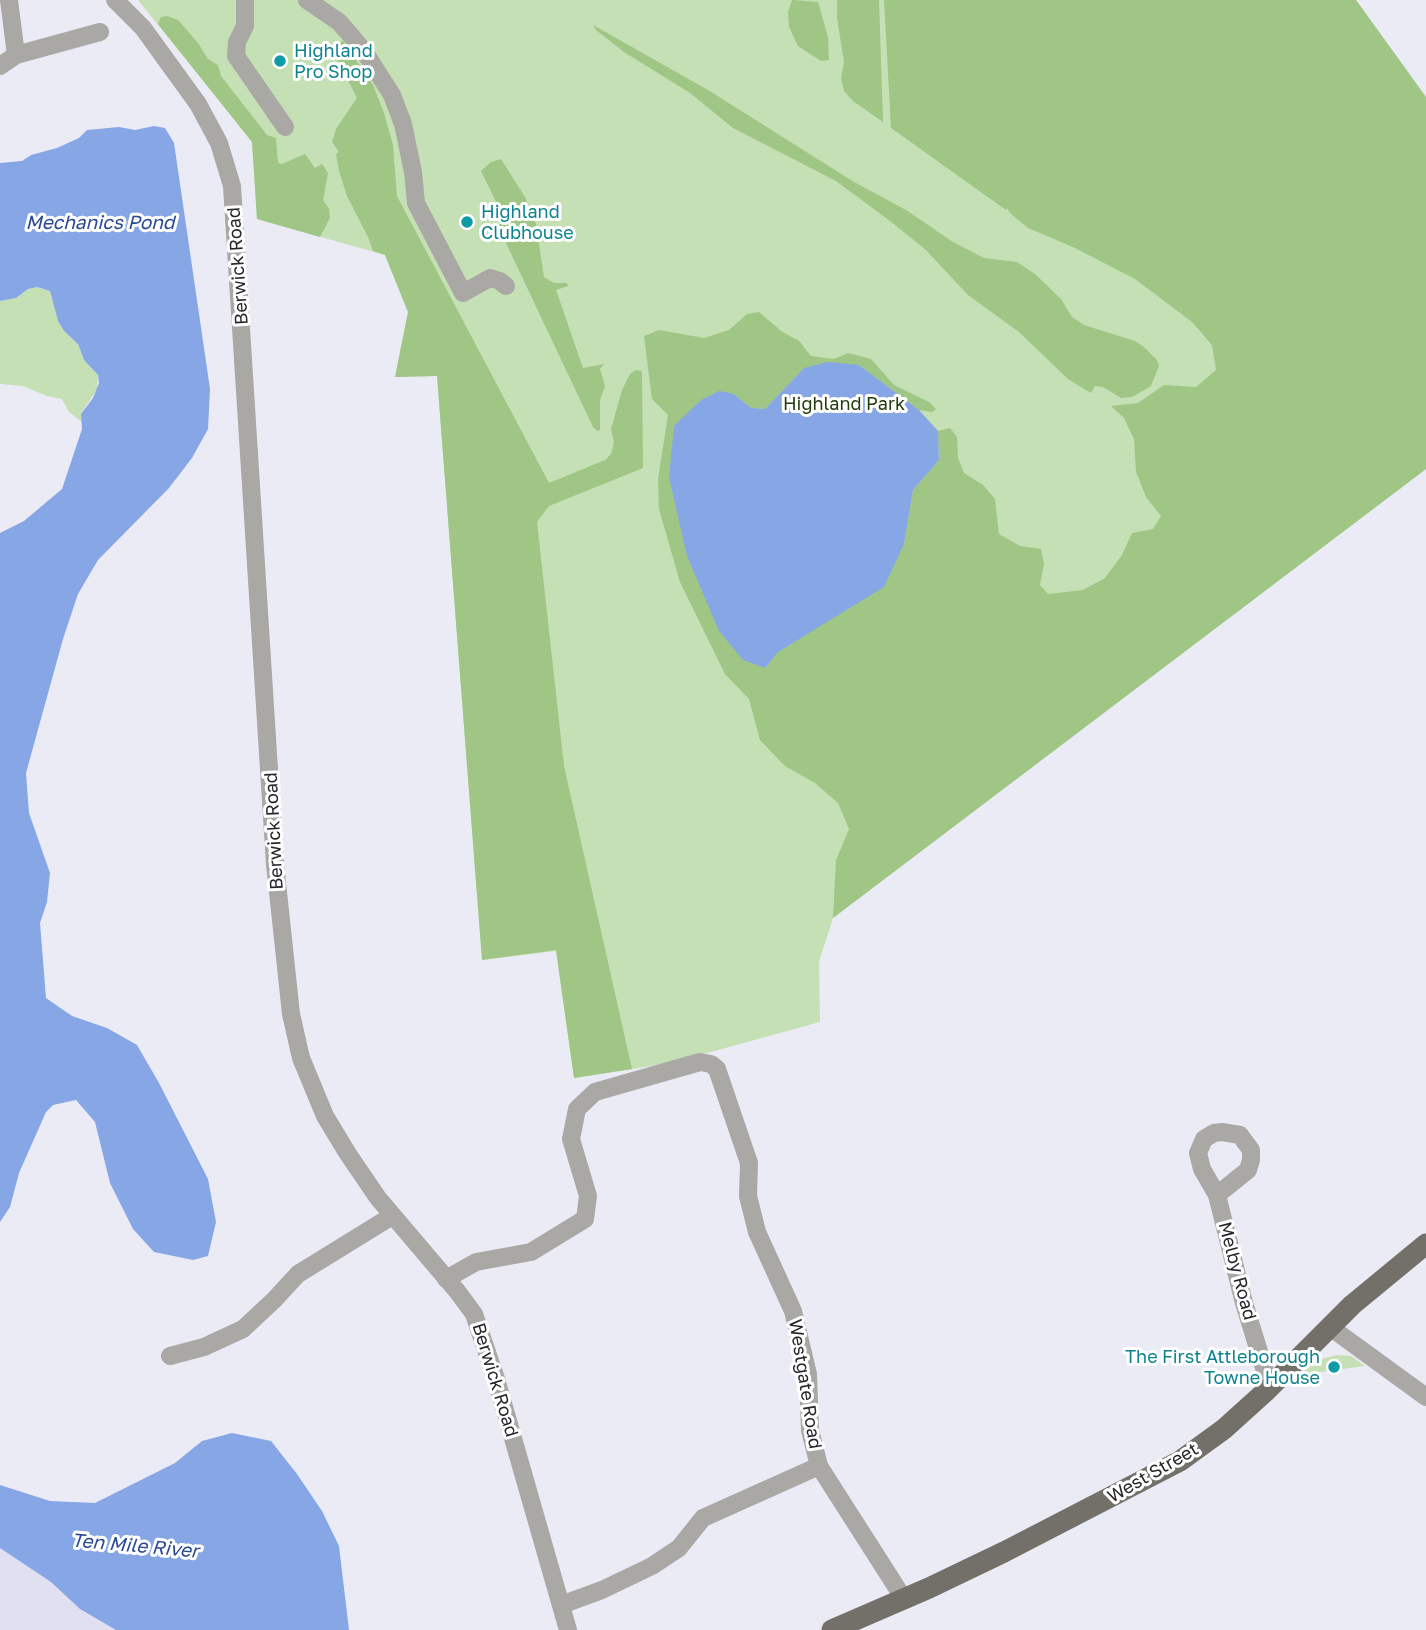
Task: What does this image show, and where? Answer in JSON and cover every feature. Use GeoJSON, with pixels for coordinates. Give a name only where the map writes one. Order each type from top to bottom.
{"type":"FeatureCollection","features":[{"type":"Feature","properties":{"kind":"main road","name":"West Street"},"geometry":{"type":"LineString","coordinates":[[832,1630],[1004,1552],[1180,1461],[1224,1429],[1352,1304],[1426,1244]]}},
{"type":"Feature","properties":{"kind":"street"},"geometry":{"type":"LineString","coordinates":[[9,0],[16,55]]}},
{"type":"Feature","properties":{"kind":"street","name":"Berwick Road"},"geometry":{"type":"LineString","coordinates":[[115,0],[143,28],[198,104],[219,143],[229,175],[234,207],[275,864],[290,1014],[301,1058],[325,1116],[348,1154],[392,1216],[474,1314],[568,1630]]}},
{"type":"Feature","properties":{"kind":"street"},"geometry":{"type":"LineString","coordinates":[[245,0],[245,26],[237,42],[236,56],[285,127]]}},
{"type":"Feature","properties":{"kind":"street"},"geometry":{"type":"LineString","coordinates":[[307,0],[348,31],[392,94],[403,124],[416,203],[463,292],[490,278],[506,286]]}},
{"type":"Feature","properties":{"kind":"street"},"geometry":{"type":"LineString","coordinates":[[0,66],[16,55],[100,32]]}},
{"type":"Feature","properties":{"kind":"street","name":"Westgate Road"},"geometry":{"type":"LineString","coordinates":[[446,1279],[476,1262],[531,1252],[585,1219],[588,1196],[570,1139],[577,1110],[595,1093],[700,1062],[710,1064],[717,1069],[749,1163],[748,1196],[757,1232],[793,1311],[808,1374],[810,1430],[819,1466],[904,1599]]}},
{"type":"Feature","properties":{"kind":"street","name":"Melby Road"},"geometry":{"type":"LineString","coordinates":[[1217,1195],[1244,1303],[1270,1387]]}},
{"type":"Feature","properties":{"kind":"street"},"geometry":{"type":"LineString","coordinates":[[170,1356],[204,1346],[243,1329],[298,1274],[392,1216]]}},
{"type":"Feature","properties":{"kind":"street"},"geometry":{"type":"LineString","coordinates":[[1329,1327],[1426,1397]]}},
{"type":"Feature","properties":{"kind":"street"},"geometry":{"type":"LineString","coordinates":[[561,1605],[602,1590],[652,1566],[679,1548],[703,1518],[819,1466]]}},
{"type":"Feature","properties":{"kind":"shaded area"},"geometry":{"type":"Polygon","coordinates":[[[0,1548],[51,1582],[80,1609],[116,1630],[0,1630],[0,1548]]]}},
{"type":"Feature","properties":{"kind":"green space","name":"Highland Park"},"geometry":{"type":"Polygon","coordinates":[[[138,0],[1356,0],[1426,97],[1426,469],[833,918],[819,962],[820,1022],[671,1063],[574,1078],[556,951],[482,960],[437,376],[395,377],[408,312],[385,255],[257,219],[252,142],[138,0]]]}},
{"type":"Feature","properties":{"kind":"green space"},"geometry":{"type":"Polygon","coordinates":[[[792,0],[818,2],[828,37],[829,60],[821,61],[798,46],[789,27],[788,12],[792,0]]]}},
{"type":"Feature","properties":{"kind":"green space"},"geometry":{"type":"Polygon","coordinates":[[[837,0],[879,0],[883,122],[853,101],[844,91],[841,78],[844,62],[837,0]]]}},
{"type":"Feature","properties":{"kind":"green space"},"geometry":{"type":"Polygon","coordinates":[[[884,0],[1356,0],[1426,97],[1426,469],[833,918],[836,860],[849,829],[838,803],[815,783],[785,766],[760,740],[749,699],[725,674],[680,582],[659,509],[658,479],[668,415],[652,399],[644,336],[659,330],[704,338],[729,330],[747,314],[759,312],[781,331],[799,341],[811,356],[834,359],[848,353],[871,359],[894,385],[929,402],[936,409],[932,412],[919,410],[859,365],[804,368],[765,409],[751,408],[734,394],[765,668],[778,652],[904,544],[913,490],[939,460],[938,431],[950,428],[957,437],[958,458],[964,473],[983,485],[995,499],[999,534],[1020,546],[1041,549],[1044,564],[1040,585],[1048,594],[1083,590],[1105,578],[1122,555],[1132,533],[1153,529],[1161,516],[1146,497],[1136,472],[1134,439],[1124,418],[1111,406],[1138,403],[1164,385],[1196,387],[1216,370],[1212,345],[1192,322],[1135,279],[1073,247],[1028,228],[1007,208],[1006,210],[891,128],[884,0]]]}},
{"type":"Feature","properties":{"kind":"green space"},"geometry":{"type":"Polygon","coordinates":[[[161,17],[178,20],[208,59],[218,65],[221,76],[267,135],[276,138],[278,163],[282,164],[305,154],[315,168],[322,164],[328,173],[323,200],[329,209],[330,218],[320,237],[257,219],[252,142],[158,24],[161,17]]]}},
{"type":"Feature","properties":{"kind":"green space"},"geometry":{"type":"Polygon","coordinates":[[[593,25],[708,90],[854,182],[906,210],[953,242],[984,258],[1017,262],[1035,274],[1061,299],[1072,317],[1084,325],[1135,341],[1144,347],[1157,360],[1159,366],[1151,386],[1132,397],[1121,398],[1103,387],[1095,386],[1091,393],[1068,379],[1019,332],[968,295],[926,250],[890,221],[836,181],[733,128],[690,93],[624,52],[593,25]]]}},
{"type":"Feature","properties":{"kind":"green space"},"geometry":{"type":"Polygon","coordinates":[[[343,41],[373,85],[384,113],[393,145],[397,196],[549,483],[605,460],[611,454],[614,442],[611,429],[622,390],[630,374],[636,370],[642,374],[643,468],[549,506],[537,522],[564,766],[632,1069],[574,1078],[556,950],[482,960],[437,376],[395,377],[408,312],[385,255],[373,251],[347,196],[339,171],[336,154],[339,152],[332,142],[336,129],[357,98],[330,45],[343,41]]]}},
{"type":"Feature","properties":{"kind":"green space"},"geometry":{"type":"Polygon","coordinates":[[[501,159],[525,197],[536,224],[544,277],[554,283],[567,283],[568,286],[556,290],[583,368],[604,364],[600,369],[605,386],[600,400],[600,430],[597,431],[593,427],[497,224],[505,220],[481,171],[491,162],[501,159]]]}},
{"type":"Feature","properties":{"kind":"green space"},"geometry":{"type":"Polygon","coordinates":[[[37,287],[50,291],[58,321],[78,344],[84,360],[98,375],[97,390],[81,414],[82,422],[69,412],[62,399],[23,386],[0,384],[0,301],[16,298],[28,289],[37,287]]]}},
{"type":"Feature","properties":{"kind":"green space"},"geometry":{"type":"Polygon","coordinates":[[[1337,1355],[1351,1356],[1365,1366],[1299,1375],[1318,1360],[1337,1355]]]}},
{"type":"Feature","properties":{"kind":"water","name":"Mechanics Pond"},"geometry":{"type":"Polygon","coordinates":[[[154,126],[165,128],[174,143],[210,389],[208,429],[192,458],[169,488],[98,560],[78,594],[26,773],[29,813],[50,873],[47,902],[40,923],[46,998],[72,1016],[107,1028],[137,1045],[159,1083],[208,1179],[216,1222],[208,1256],[193,1260],[154,1252],[133,1229],[110,1183],[95,1122],[76,1100],[53,1105],[46,1112],[19,1173],[10,1207],[0,1222],[0,533],[24,521],[62,489],[82,429],[81,414],[93,398],[99,383],[98,375],[84,360],[78,344],[58,321],[50,291],[37,287],[28,289],[16,298],[0,301],[0,163],[22,161],[31,155],[57,148],[79,138],[87,130],[119,127],[135,130],[154,126]]]}},
{"type":"Feature","properties":{"kind":"water"},"geometry":{"type":"Polygon","coordinates":[[[828,362],[859,365],[919,410],[938,431],[939,460],[913,490],[904,544],[884,587],[778,652],[765,668],[743,660],[719,631],[687,556],[669,477],[674,426],[701,400],[719,391],[734,394],[751,408],[765,409],[804,368],[828,362]]]}},
{"type":"Feature","properties":{"kind":"water","name":"Ten Mile River"},"geometry":{"type":"Polygon","coordinates":[[[232,1433],[271,1441],[322,1511],[339,1546],[349,1630],[116,1630],[80,1609],[51,1582],[0,1548],[0,1485],[50,1501],[95,1503],[175,1463],[202,1441],[232,1433]]]}},
{"type":"Feature","properties":{"kind":"place","name":"Highland Pro Shop"},"geometry":{"type":"Point","coordinates":[280,61]}},
{"type":"Feature","properties":{"kind":"place","name":"Highland Clubhouse"},"geometry":{"type":"Point","coordinates":[467,222]}},
{"type":"Feature","properties":{"kind":"place","name":"The First Attleborough Towne House"},"geometry":{"type":"Point","coordinates":[1334,1367]}}]}
